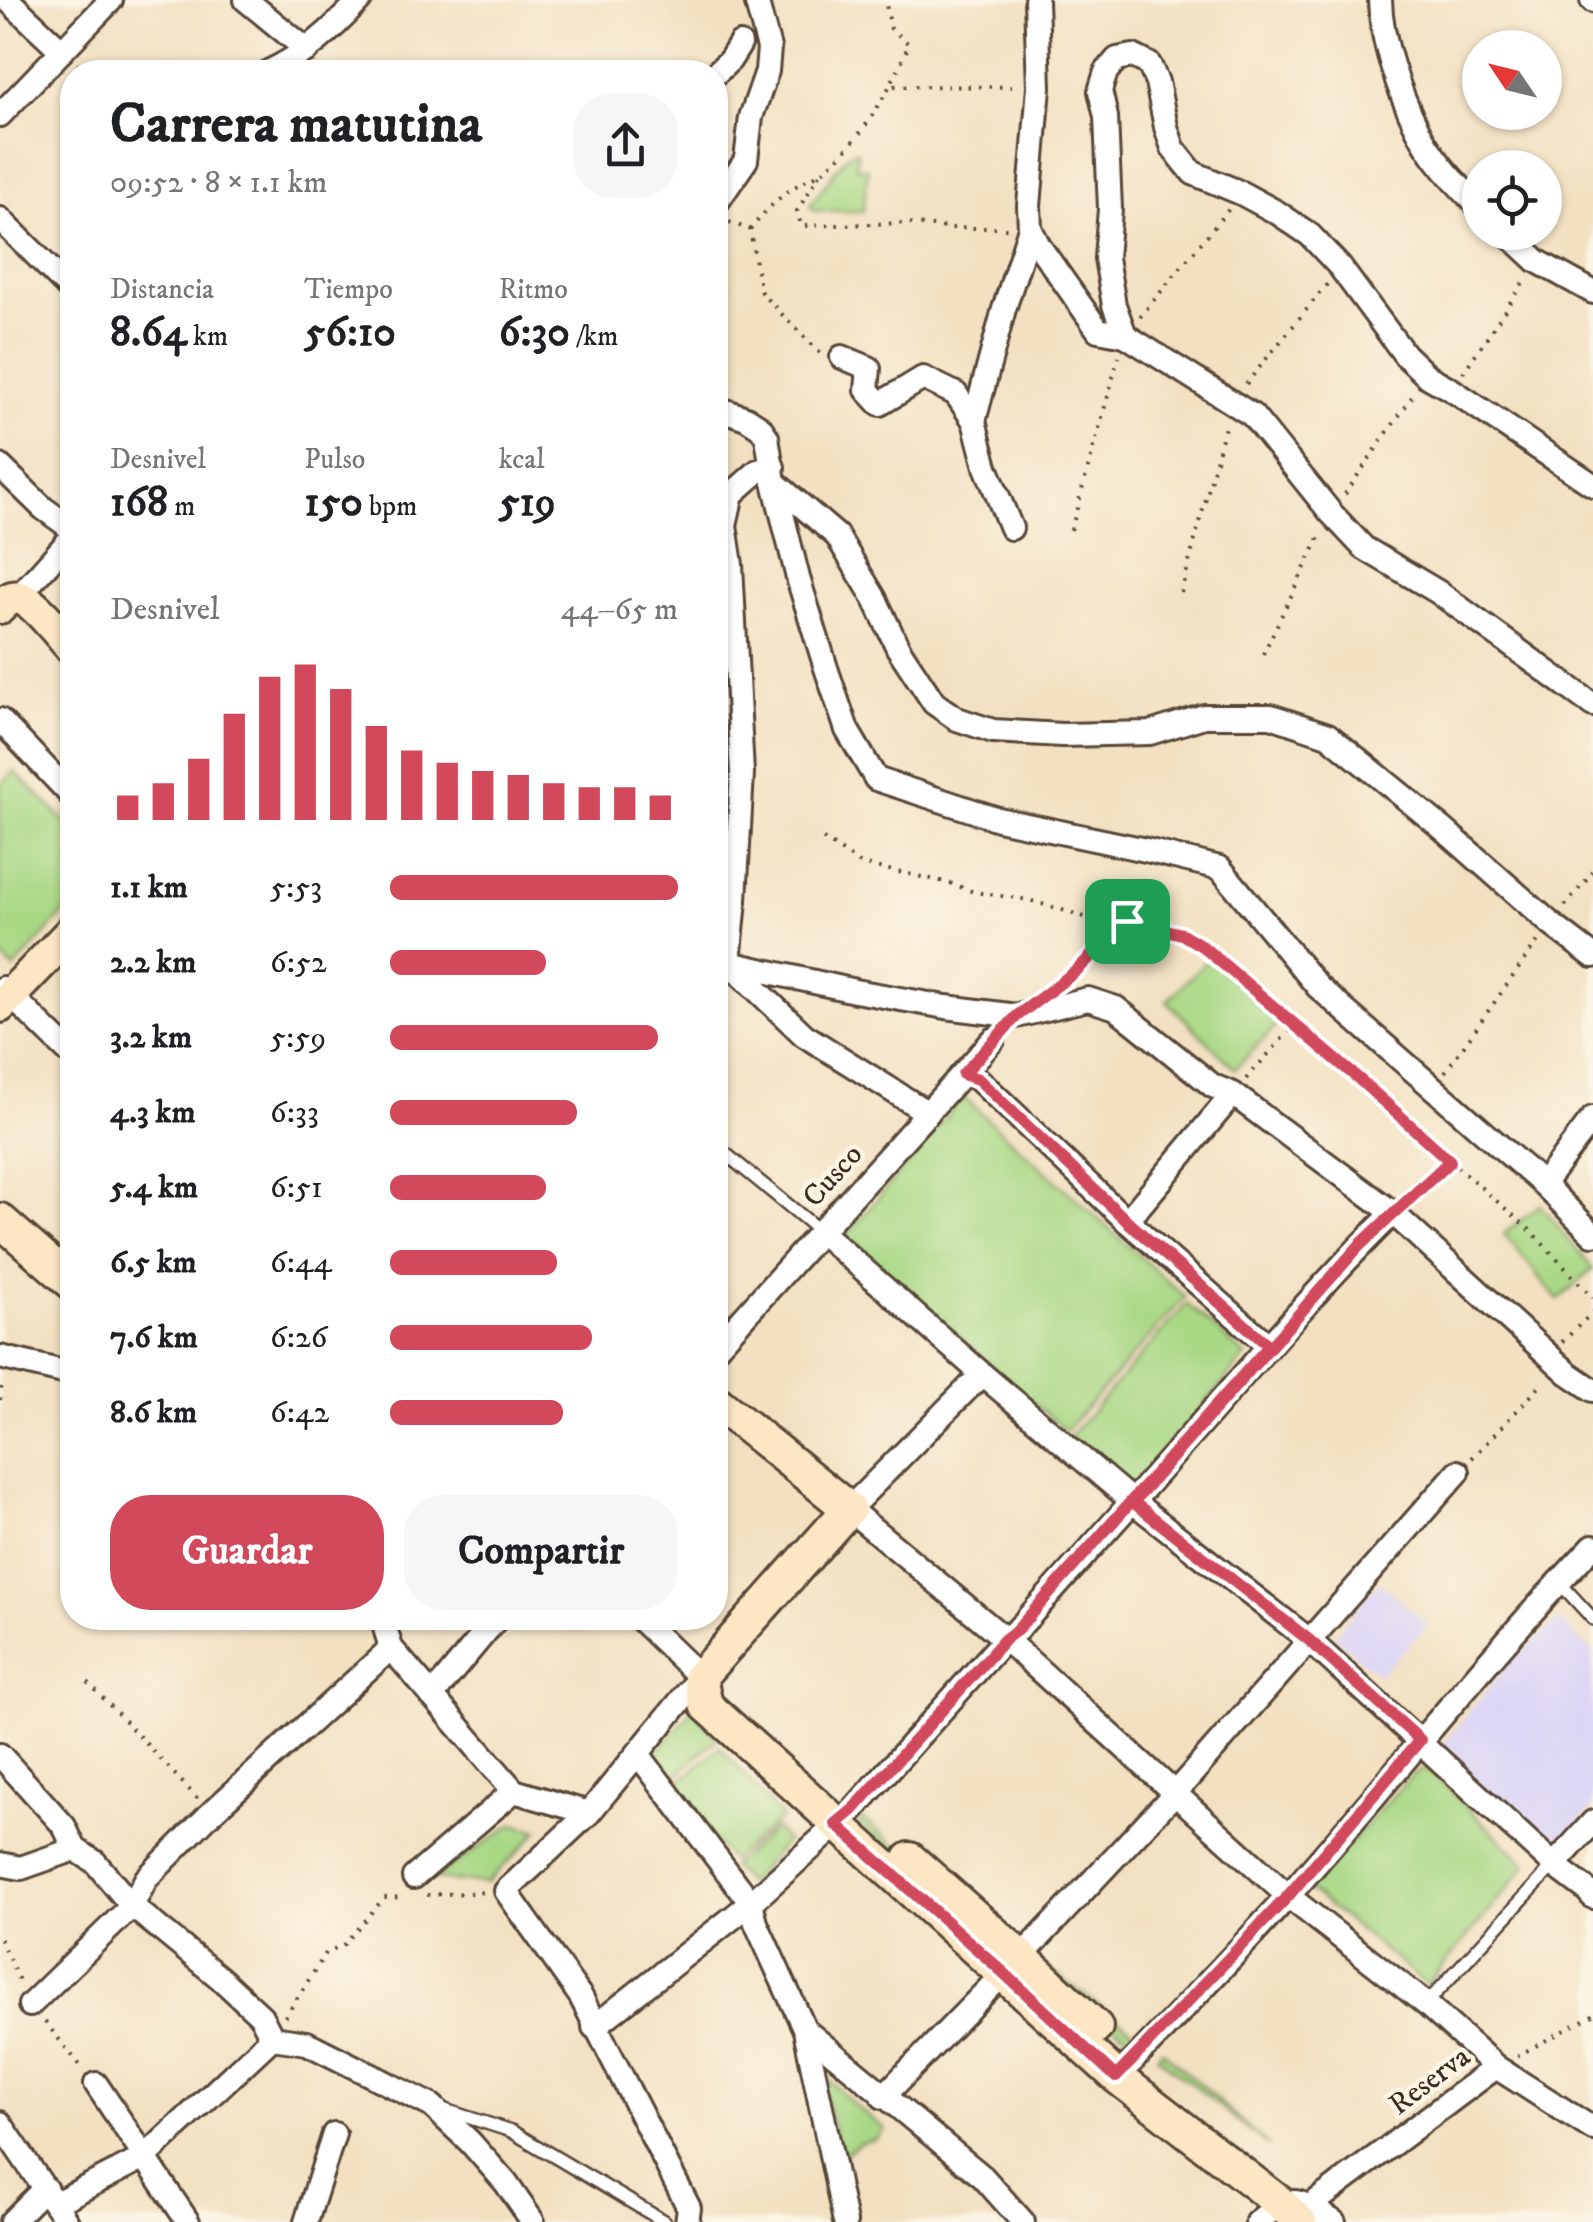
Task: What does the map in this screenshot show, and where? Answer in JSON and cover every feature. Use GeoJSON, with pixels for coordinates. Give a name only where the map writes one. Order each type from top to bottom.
{"type":"FeatureCollection","features":[{"type":"Feature","properties":{"kind":"street"},"geometry":{"type":"LineString","coordinates":[[8,0],[62,51]]}},
{"type":"Feature","properties":{"kind":"street"},"geometry":{"type":"LineString","coordinates":[[0,115],[111,0]]}},
{"type":"Feature","properties":{"kind":"street"},"geometry":{"type":"LineString","coordinates":[[246,0],[307,50]]}},
{"type":"Feature","properties":{"kind":"street"},"geometry":{"type":"LineString","coordinates":[[293,60],[360,0]]}},
{"type":"Feature","properties":{"kind":"street"},"geometry":{"type":"LineString","coordinates":[[728,186],[746,160],[752,117],[768,72],[769,48],[756,0]]}},
{"type":"Feature","properties":{"kind":"street"},"geometry":{"type":"LineString","coordinates":[[974,421],[1030,228],[1039,87],[1036,0]]}},
{"type":"Feature","properties":{"kind":"street"},"geometry":{"type":"LineString","coordinates":[[1380,0],[1393,66],[1418,130],[1462,189]]}},
{"type":"Feature","properties":{"kind":"street"},"geometry":{"type":"LineString","coordinates":[[728,62],[740,44]]}},
{"type":"Feature","properties":{"kind":"street"},"geometry":{"type":"LineString","coordinates":[[1125,336],[1114,305],[1106,258],[1110,209],[1106,117],[1100,91],[1106,72],[1117,59],[1133,56],[1149,64],[1173,148],[1193,174],[1278,213],[1310,236],[1340,268],[1405,355],[1427,376],[1593,486]]}},
{"type":"Feature","properties":{"kind":"street"},"geometry":{"type":"LineString","coordinates":[[0,219],[60,279]]}},
{"type":"Feature","properties":{"kind":"street"},"geometry":{"type":"LineString","coordinates":[[1030,228],[1098,330],[1125,336],[1252,415],[1331,514],[1364,548],[1438,592],[1593,705]]}},
{"type":"Feature","properties":{"kind":"street"},"geometry":{"type":"LineString","coordinates":[[1525,250],[1537,261],[1593,292]]}},
{"type":"Feature","properties":{"kind":"street"},"geometry":{"type":"LineString","coordinates":[[842,357],[869,368],[867,390],[880,404],[923,378],[956,394],[974,421],[986,468],[1011,528]]}},
{"type":"Feature","properties":{"kind":"street"},"geometry":{"type":"LineString","coordinates":[[728,411],[760,427],[767,437],[768,473],[798,578],[847,730],[876,779],[998,820],[1220,868],[1318,988],[1543,1184],[1593,1234]]}},
{"type":"Feature","properties":{"kind":"street"},"geometry":{"type":"LineString","coordinates":[[0,466],[60,519]]}},
{"type":"Feature","properties":{"kind":"street"},"geometry":{"type":"LineString","coordinates":[[728,510],[732,494],[768,473]]}},
{"type":"Feature","properties":{"kind":"street"},"geometry":{"type":"LineString","coordinates":[[768,473],[837,536],[898,648],[934,702],[957,718],[993,731],[1062,735],[1150,733],[1204,716],[1271,716],[1328,735],[1593,956]]}},
{"type":"Feature","properties":{"kind":"street"},"geometry":{"type":"LineString","coordinates":[[728,545],[742,772],[735,900],[728,934]]}},
{"type":"Feature","properties":{"kind":"street"},"geometry":{"type":"LineString","coordinates":[[9,602],[60,549]]}},
{"type":"Feature","properties":{"kind":"street"},"geometry":{"type":"LineString","coordinates":[[9,602],[28,602],[60,635]]}},
{"type":"Feature","properties":{"kind":"street"},"geometry":{"type":"LineString","coordinates":[[0,720],[60,783]]}},
{"type":"Feature","properties":{"kind":"street"},"geometry":{"type":"LineString","coordinates":[[60,942],[3,996],[60,1045]]}},
{"type":"Feature","properties":{"kind":"street"},"geometry":{"type":"LineString","coordinates":[[728,964],[856,991],[1017,1016],[1088,999],[1116,1008],[1213,1086],[1234,1094],[1393,1213],[1548,1355],[1593,1390]]}},
{"type":"Feature","properties":{"kind":"street"},"geometry":{"type":"LineString","coordinates":[[728,968],[804,1035],[928,1114]]}},
{"type":"Feature","properties":{"kind":"street","name":"Cusco"},"geometry":{"type":"LineString","coordinates":[[728,1335],[994,1040]]}},
{"type":"Feature","properties":{"kind":"street"},"geometry":{"type":"LineString","coordinates":[[963,1074],[978,1079],[1127,1221],[1269,1346]]}},
{"type":"Feature","properties":{"kind":"street"},"geometry":{"type":"LineString","coordinates":[[1127,1221],[1234,1094]]}},
{"type":"Feature","properties":{"kind":"street"},"geometry":{"type":"LineString","coordinates":[[1543,1184],[1593,1118]]}},
{"type":"Feature","properties":{"kind":"street"},"geometry":{"type":"LineString","coordinates":[[594,2027],[750,1903],[845,1817],[1133,1502],[1359,1246],[1393,1213]]}},
{"type":"Feature","properties":{"kind":"street"},"geometry":{"type":"LineString","coordinates":[[0,1220],[60,1272]]}},
{"type":"Feature","properties":{"kind":"street"},"geometry":{"type":"LineString","coordinates":[[821,1232],[1133,1502],[1309,1640],[1593,1898]]}},
{"type":"Feature","properties":{"kind":"street"},"geometry":{"type":"LineString","coordinates":[[0,1357],[60,1371]]}},
{"type":"Feature","properties":{"kind":"street"},"geometry":{"type":"LineString","coordinates":[[687,2222],[689,2208],[581,1997],[506,1891],[589,1812],[700,1677],[849,1509],[982,1374]]}},
{"type":"Feature","properties":{"kind":"street"},"geometry":{"type":"LineString","coordinates":[[728,1411],[1005,1639],[1288,1896],[1426,2004],[1496,2067],[1593,2129]]}},
{"type":"Feature","properties":{"kind":"street"},"geometry":{"type":"LineString","coordinates":[[883,2097],[1174,1794],[1458,1472]]}},
{"type":"Feature","properties":{"kind":"street"},"geometry":{"type":"LineString","coordinates":[[1124,2069],[1288,1896],[1593,1546]]}},
{"type":"Feature","properties":{"kind":"street"},"geometry":{"type":"LineString","coordinates":[[386,1630],[392,1648],[514,1791],[589,1812]]}},
{"type":"Feature","properties":{"kind":"street"},"geometry":{"type":"LineString","coordinates":[[432,1696],[487,1630]]}},
{"type":"Feature","properties":{"kind":"street"},"geometry":{"type":"LineString","coordinates":[[651,1630],[700,1677],[706,1705],[845,1817],[1124,2069],[1265,2165],[1287,2213],[1334,2222]]}},
{"type":"Feature","properties":{"kind":"street"},"geometry":{"type":"LineString","coordinates":[[30,2005],[132,1906],[146,1879],[212,1813],[392,1648]]}},
{"type":"Feature","properties":{"kind":"street"},"geometry":{"type":"LineString","coordinates":[[638,1754],[750,1903],[805,2030],[845,2222]]}},
{"type":"Feature","properties":{"kind":"street"},"geometry":{"type":"LineString","coordinates":[[0,1755],[64,1826],[75,1850],[96,1862],[132,1906],[261,2016],[272,2038]]}},
{"type":"Feature","properties":{"kind":"street"},"geometry":{"type":"LineString","coordinates":[[417,1886],[514,1791]]}},
{"type":"Feature","properties":{"kind":"street"},"geometry":{"type":"LineString","coordinates":[[1554,1865],[1593,1822]]}},
{"type":"Feature","properties":{"kind":"street"},"geometry":{"type":"LineString","coordinates":[[0,1864],[21,1868],[75,1850]]}},
{"type":"Feature","properties":{"kind":"street"},"geometry":{"type":"LineString","coordinates":[[805,2030],[982,2176],[1023,2222]]}},
{"type":"Feature","properties":{"kind":"street"},"geometry":{"type":"LineString","coordinates":[[272,2038],[307,2043],[432,2106],[506,2183],[533,2222]]}},
{"type":"Feature","properties":{"kind":"street"},"geometry":{"type":"LineString","coordinates":[[12,2222],[145,2158],[272,2038]]}},
{"type":"Feature","properties":{"kind":"street","name":"Reserva"},"geometry":{"type":"LineString","coordinates":[[1287,2213],[1496,2067]]}},
{"type":"Feature","properties":{"kind":"street"},"geometry":{"type":"LineString","coordinates":[[96,2084],[188,2222]]}},
{"type":"Feature","properties":{"kind":"street"},"geometry":{"type":"LineString","coordinates":[[0,2123],[56,2204]]}},
{"type":"Feature","properties":{"kind":"street"},"geometry":{"type":"LineString","coordinates":[[306,2222],[334,2134]]}},
{"type":"Feature","properties":{"kind":"lane"},"geometry":{"type":"LineString","coordinates":[[728,1156],[821,1232]]}},
{"type":"Feature","properties":{"kind":"lane"},"geometry":{"type":"LineString","coordinates":[[1558,1582],[1593,1619]]}},
{"type":"Feature","properties":{"kind":"lane"},"geometry":{"type":"LineString","coordinates":[[1426,2004],[1554,1865]]}},
{"type":"Feature","properties":{"kind":"lane"},"geometry":{"type":"LineString","coordinates":[[432,2106],[511,2131],[665,2222]]}},
{"type":"Feature","properties":{"kind":"path"},"geometry":{"type":"LineString","coordinates":[[885,0],[891,30],[908,44],[892,86],[866,126],[820,174],[797,211],[802,226],[909,223],[948,228],[1030,228]]}},
{"type":"Feature","properties":{"kind":"path"},"geometry":{"type":"LineString","coordinates":[[892,86],[1039,87]]}},
{"type":"Feature","properties":{"kind":"path"},"geometry":{"type":"LineString","coordinates":[[820,174],[799,184],[766,209],[750,230],[752,254],[761,293],[821,354],[842,357]]}},
{"type":"Feature","properties":{"kind":"path"},"geometry":{"type":"LineString","coordinates":[[728,222],[750,230]]}},
{"type":"Feature","properties":{"kind":"path"},"geometry":{"type":"LineString","coordinates":[[1452,390],[1537,261]]}},
{"type":"Feature","properties":{"kind":"path"},"geometry":{"type":"LineString","coordinates":[[823,838],[860,864],[950,883],[974,892],[1029,900],[1085,917],[1127,921],[1182,934],[1202,946],[1529,1229],[1593,1298]]}},
{"type":"Feature","properties":{"kind":"path"},"geometry":{"type":"LineString","coordinates":[[1433,1088],[1593,872]]}},
{"type":"Feature","properties":{"kind":"path"},"geometry":{"type":"LineString","coordinates":[[1061,982],[1127,921]]}},
{"type":"Feature","properties":{"kind":"path"},"geometry":{"type":"LineString","coordinates":[[1234,1094],[1290,1030],[1298,1028]]}},
{"type":"Feature","properties":{"kind":"path"},"geometry":{"type":"LineString","coordinates":[[1393,1213],[1450,1161]]}},
{"type":"Feature","properties":{"kind":"path"},"geometry":{"type":"LineString","coordinates":[[1548,1355],[1593,1312]]}},
{"type":"Feature","properties":{"kind":"path"},"geometry":{"type":"LineString","coordinates":[[1458,1472],[1552,1374],[1568,1372]]}},
{"type":"Feature","properties":{"kind":"path"},"geometry":{"type":"LineString","coordinates":[[88,1682],[212,1813]]}},
{"type":"Feature","properties":{"kind":"path"},"geometry":{"type":"LineString","coordinates":[[417,1886],[506,1891]]}},
{"type":"Feature","properties":{"kind":"path"},"geometry":{"type":"LineString","coordinates":[[272,2038],[326,1953],[344,1944],[384,1898],[402,1897]]}},
{"type":"Feature","properties":{"kind":"path"},"geometry":{"type":"LineString","coordinates":[[0,1939],[30,2005],[96,2084]]}},
{"type":"Feature","properties":{"kind":"path","name":"Reserva"},"geometry":{"type":"LineString","coordinates":[[1496,2067],[1593,2015]]}},
{"type":"Feature","properties":{"kind":"shaded area"},"geometry":{"type":"Polygon","coordinates":[[[1379,1581],[1429,1625],[1379,1675],[1334,1637],[1379,1581]]]}},
{"type":"Feature","properties":{"kind":"shaded area"},"geometry":{"type":"Polygon","coordinates":[[[1559,1620],[1593,1652],[1593,1808],[1551,1849],[1440,1748],[1511,1661],[1559,1620]]]}},
{"type":"Feature","properties":{"kind":"green space"},"geometry":{"type":"Polygon","coordinates":[[[857,151],[856,167],[868,169],[863,211],[814,211],[810,205],[847,155],[857,151]]]}},
{"type":"Feature","properties":{"kind":"green space"},"geometry":{"type":"Polygon","coordinates":[[[14,771],[60,816],[60,917],[14,969],[0,955],[0,786],[14,771]]]}},
{"type":"Feature","properties":{"kind":"green space"},"geometry":{"type":"Polygon","coordinates":[[[1211,956],[1279,1023],[1235,1069],[1167,1001],[1211,956]]]}},
{"type":"Feature","properties":{"kind":"green space"},"geometry":{"type":"Polygon","coordinates":[[[963,1097],[1185,1297],[1065,1431],[846,1236],[963,1097]]]}},
{"type":"Feature","properties":{"kind":"green space"},"geometry":{"type":"Polygon","coordinates":[[[1540,1205],[1593,1269],[1558,1300],[1504,1234],[1540,1205]]]}},
{"type":"Feature","properties":{"kind":"green space"},"geometry":{"type":"Polygon","coordinates":[[[1187,1304],[1246,1356],[1130,1492],[1069,1437],[1187,1304]]]}},
{"type":"Feature","properties":{"kind":"green space"},"geometry":{"type":"Polygon","coordinates":[[[693,1710],[718,1737],[672,1780],[652,1757],[693,1710]]]}},
{"type":"Feature","properties":{"kind":"green space"},"geometry":{"type":"Polygon","coordinates":[[[720,1747],[782,1818],[731,1861],[671,1789],[720,1747]]]}},
{"type":"Feature","properties":{"kind":"green space"},"geometry":{"type":"Polygon","coordinates":[[[1427,1768],[1527,1865],[1427,1985],[1308,1889],[1412,1775],[1427,1768]]]}},
{"type":"Feature","properties":{"kind":"green space"},"geometry":{"type":"Polygon","coordinates":[[[862,1818],[1033,1957],[1138,2034],[1133,2040],[1029,1961],[858,1823],[862,1818]]]}},
{"type":"Feature","properties":{"kind":"green space"},"geometry":{"type":"Polygon","coordinates":[[[513,1824],[538,1831],[487,1883],[433,1879],[513,1824]]]}},
{"type":"Feature","properties":{"kind":"green space"},"geometry":{"type":"Polygon","coordinates":[[[775,1828],[786,1841],[749,1884],[731,1867],[775,1828]]]}},
{"type":"Feature","properties":{"kind":"green space"},"geometry":{"type":"Polygon","coordinates":[[[1162,2050],[1270,2147],[1157,2056],[1162,2050]]]}},
{"type":"Feature","properties":{"kind":"green space"},"geometry":{"type":"Polygon","coordinates":[[[818,2069],[885,2129],[876,2139],[860,2143],[844,2155],[836,2140],[818,2069]]]}},
{"type":"Feature","properties":{"kind":"route"},"geometry":{"type":"LineString","coordinates":[[1127,921],[1076,971],[1017,1016],[963,1074],[978,1079],[1127,1221],[1269,1346],[1133,1502],[853,1810],[836,1824],[1116,2077],[1288,1896],[1420,1740],[1309,1640],[1133,1502],[1359,1246],[1450,1161],[1202,946],[1182,934],[1127,921]]}}]}
